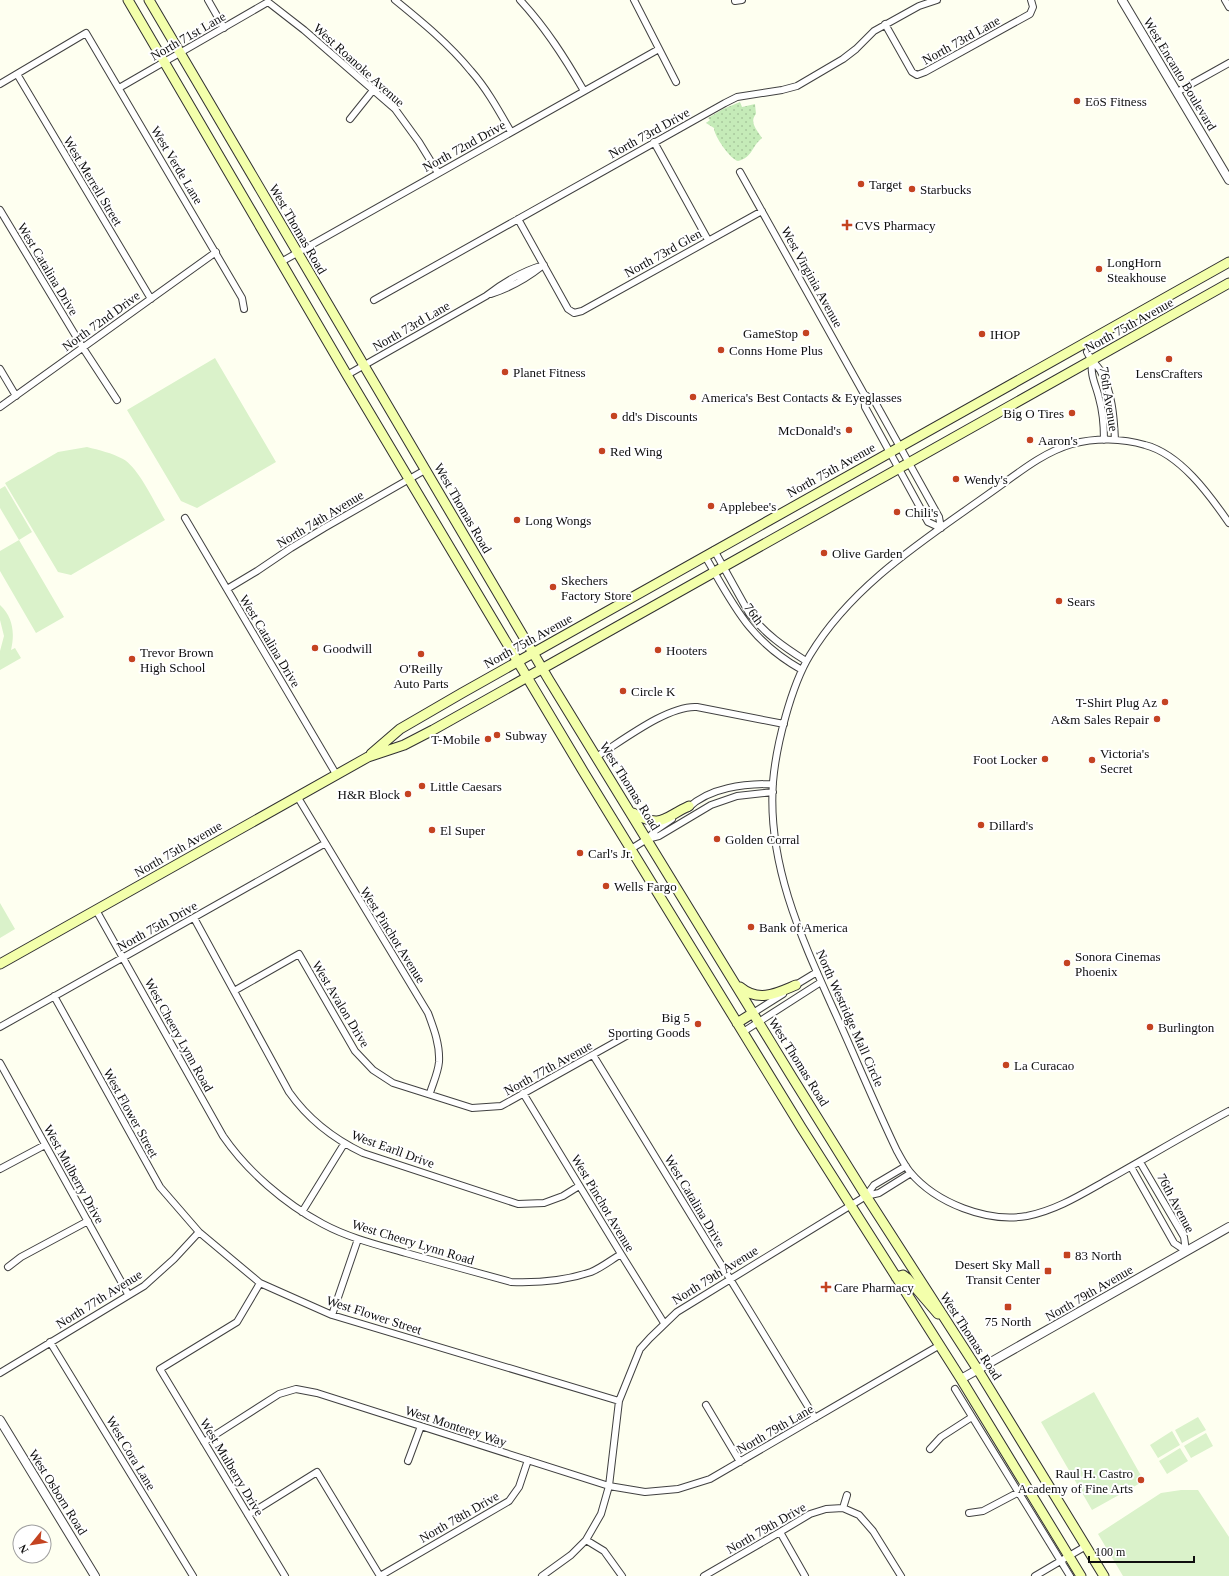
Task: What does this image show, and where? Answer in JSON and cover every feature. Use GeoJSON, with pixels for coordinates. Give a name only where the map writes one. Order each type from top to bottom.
{"type":"FeatureCollection","features":[{"type":"Feature","properties":{"kind":"main road"},"geometry":{"type":"LineString","coordinates":[[128,0],[347,375],[631,849],[850,1206],[962,1379],[1065,1558],[1081,1576]]}},
{"type":"Feature","properties":{"kind":"main road","name":"West Thomas Road"},"geometry":{"type":"LineString","coordinates":[[149,0],[542,669],[866,1196],[978,1370],[1104,1576]]}},
{"type":"Feature","properties":{"kind":"main road","name":"North 75th Avenue"},"geometry":{"type":"LineString","coordinates":[[0,964],[368,756],[400,729],[518,661],[1229,262]]}},
{"type":"Feature","properties":{"kind":"main road","name":"North 75th Avenue"},"geometry":{"type":"LineString","coordinates":[[368,756],[404,745],[1229,283]]}},
{"type":"Feature","properties":{"kind":"main road"},"geometry":{"type":"LineString","coordinates":[[631,812],[643,820],[656,822],[663,820],[689,806]]}},
{"type":"Feature","properties":{"kind":"main road"},"geometry":{"type":"LineString","coordinates":[[735,983],[746,992],[764,997],[796,985]]}},
{"type":"Feature","properties":{"kind":"main road"},"geometry":{"type":"LineString","coordinates":[[737,1023],[754,1013]]}},
{"type":"Feature","properties":{"kind":"main road"},"geometry":{"type":"LineString","coordinates":[[896,1277],[903,1276],[907,1278],[930,1307],[949,1325]]}},
{"type":"Feature","properties":{"kind":"street"},"geometry":{"type":"LineString","coordinates":[[208,0],[224,28]]}},
{"type":"Feature","properties":{"kind":"street"},"geometry":{"type":"LineString","coordinates":[[395,0],[426,26],[471,70],[486,89],[511,132]]}},
{"type":"Feature","properties":{"kind":"street"},"geometry":{"type":"LineString","coordinates":[[520,0],[546,30],[565,58],[584,91]]}},
{"type":"Feature","properties":{"kind":"street"},"geometry":{"type":"LineString","coordinates":[[634,0],[676,82]]}},
{"type":"Feature","properties":{"kind":"street","name":"North 73rd Drive"},"geometry":{"type":"LineString","coordinates":[[374,300],[725,103],[737,98],[797,86],[843,60],[874,31],[885,24],[919,6],[937,0]]}},
{"type":"Feature","properties":{"kind":"street","name":"North 73rd Lane"},"geometry":{"type":"LineString","coordinates":[[885,24],[912,72],[916,75],[926,72],[1030,14],[1033,7],[1031,0]]}},
{"type":"Feature","properties":{"kind":"street","name":"West Encanto Boulevard"},"geometry":{"type":"LineString","coordinates":[[1122,0],[1229,180]]}},
{"type":"Feature","properties":{"kind":"street"},"geometry":{"type":"LineString","coordinates":[[1225,0],[1229,7]]}},
{"type":"Feature","properties":{"kind":"street","name":"North 71st Lane"},"geometry":{"type":"LineString","coordinates":[[119,88],[268,2]]}},
{"type":"Feature","properties":{"kind":"street","name":"West Roanoke Avenue"},"geometry":{"type":"LineString","coordinates":[[268,2],[374,89],[395,109],[419,142],[438,173]]}},
{"type":"Feature","properties":{"kind":"street","name":"West Verde Lane"},"geometry":{"type":"LineString","coordinates":[[17,74],[86,33],[216,252],[242,298],[244,309]]}},
{"type":"Feature","properties":{"kind":"street","name":"North 72nd Drive"},"geometry":{"type":"LineString","coordinates":[[281,262],[659,49]]}},
{"type":"Feature","properties":{"kind":"street"},"geometry":{"type":"LineString","coordinates":[[1177,92],[1229,63]]}},
{"type":"Feature","properties":{"kind":"street"},"geometry":{"type":"LineString","coordinates":[[0,84],[17,74]]}},
{"type":"Feature","properties":{"kind":"street","name":"West Merrell Street"},"geometry":{"type":"LineString","coordinates":[[17,74],[151,299]]}},
{"type":"Feature","properties":{"kind":"street"},"geometry":{"type":"LineString","coordinates":[[350,119],[374,89]]}},
{"type":"Feature","properties":{"kind":"street"},"geometry":{"type":"LineString","coordinates":[[654,142],[708,240]]}},
{"type":"Feature","properties":{"kind":"street","name":"West Virginia Avenue"},"geometry":{"type":"LineString","coordinates":[[740,172],[864,394],[874,402],[940,517],[941,528],[928,522],[865,407],[864,394]]}},
{"type":"Feature","properties":{"kind":"street","name":"West Catalina Drive"},"geometry":{"type":"LineString","coordinates":[[0,210],[83,348],[117,400]]}},
{"type":"Feature","properties":{"kind":"street","name":"North 73rd Glen"},"geometry":{"type":"LineString","coordinates":[[544,265],[568,309],[574,313],[582,311],[762,211]]}},
{"type":"Feature","properties":{"kind":"street"},"geometry":{"type":"LineString","coordinates":[[518,219],[544,265]]}},
{"type":"Feature","properties":{"kind":"street","name":"North 72nd Drive"},"geometry":{"type":"LineString","coordinates":[[0,407],[216,252]]}},
{"type":"Feature","properties":{"kind":"street","name":"North 73rd Lane"},"geometry":{"type":"LineString","coordinates":[[347,375],[486,296],[506,289],[529,269],[544,265]]}},
{"type":"Feature","properties":{"kind":"street","name":"76th Avenue"},"geometry":{"type":"LineString","coordinates":[[1087,352],[1101,372],[1109,395],[1114,418],[1115,440]]}},
{"type":"Feature","properties":{"kind":"street","name":"76th Avenue"},"geometry":{"type":"LineString","coordinates":[[1092,361],[1091,372],[1103,415],[1104,440]]}},
{"type":"Feature","properties":{"kind":"street"},"geometry":{"type":"LineString","coordinates":[[0,369],[16,396]]}},
{"type":"Feature","properties":{"kind":"street","name":"North Westridge Mall Circle"},"geometry":{"type":"LineString","coordinates":[[1229,523],[1226,513],[1187,471],[1172,458],[1146,445],[1129,441],[1115,440],[1074,443],[1040,458],[934,533],[878,576],[842,610],[820,639],[806,660],[802,670],[784,724],[776,759],[773,784],[774,831],[783,884],[798,928],[895,1146],[911,1173],[931,1191],[955,1205],[989,1215],[1026,1216],[1047,1211],[1136,1164],[1229,1112]]}},
{"type":"Feature","properties":{"kind":"street","name":"North 74th Avenue"},"geometry":{"type":"LineString","coordinates":[[227,589],[258,571],[291,548],[425,470]]}},
{"type":"Feature","properties":{"kind":"street","name":"West Catalina Drive"},"geometry":{"type":"LineString","coordinates":[[185,518],[336,774]]}},
{"type":"Feature","properties":{"kind":"street","name":"76th"},"geometry":{"type":"LineString","coordinates":[[714,550],[756,622],[781,645],[806,660]]}},
{"type":"Feature","properties":{"kind":"street","name":"76th"},"geometry":{"type":"LineString","coordinates":[[705,556],[739,614],[754,633],[780,656],[802,670]]}},
{"type":"Feature","properties":{"kind":"street"},"geometry":{"type":"LineString","coordinates":[[596,757],[657,719],[683,707],[697,707],[784,724]]}},
{"type":"Feature","properties":{"kind":"street"},"geometry":{"type":"LineString","coordinates":[[631,849],[647,839],[656,830],[682,813],[689,806],[710,794],[730,787],[742,785],[773,784]]}},
{"type":"Feature","properties":{"kind":"street"},"geometry":{"type":"LineString","coordinates":[[647,839],[660,836],[715,803],[737,796],[773,792]]}},
{"type":"Feature","properties":{"kind":"street","name":"West Pinchot Avenue"},"geometry":{"type":"LineString","coordinates":[[297,796],[324,844],[428,1012],[436,1033],[439,1063],[430,1093]]}},
{"type":"Feature","properties":{"kind":"street","name":"North 75th Drive"},"geometry":{"type":"LineString","coordinates":[[0,1027],[324,844]]}},
{"type":"Feature","properties":{"kind":"street","name":"West Cheery Lynn Road"},"geometry":{"type":"LineString","coordinates":[[96,910],[219,1129],[233,1150],[265,1183],[302,1212],[324,1224],[358,1239],[512,1282],[538,1283],[560,1281],[592,1271],[621,1254]]}},
{"type":"Feature","properties":{"kind":"street","name":"West Earll Drive"},"geometry":{"type":"LineString","coordinates":[[194,918],[296,1102],[317,1124],[344,1144],[363,1153],[518,1204],[544,1203],[563,1196],[579,1186]]}},
{"type":"Feature","properties":{"kind":"street","name":"West Avalon Drive"},"geometry":{"type":"LineString","coordinates":[[234,991],[299,954],[355,1051],[373,1070],[393,1083],[430,1093]]}},
{"type":"Feature","properties":{"kind":"street"},"geometry":{"type":"LineString","coordinates":[[754,1013],[817,972]]}},
{"type":"Feature","properties":{"kind":"street"},"geometry":{"type":"LineString","coordinates":[[743,1032],[821,982]]}},
{"type":"Feature","properties":{"kind":"street","name":"West Flower Street"},"geometry":{"type":"LineString","coordinates":[[54,996],[160,1187],[200,1232],[260,1283],[332,1315],[619,1401]]}},
{"type":"Feature","properties":{"kind":"street","name":"North 77th Avenue"},"geometry":{"type":"LineString","coordinates":[[430,1093],[472,1108],[501,1106],[628,1035]]}},
{"type":"Feature","properties":{"kind":"street","name":"West Catalina Drive"},"geometry":{"type":"LineString","coordinates":[[593,1055],[815,1418]]}},
{"type":"Feature","properties":{"kind":"street","name":"West Mulberry Drive"},"geometry":{"type":"LineString","coordinates":[[0,1063],[128,1294]]}},
{"type":"Feature","properties":{"kind":"street","name":"West Pinchot Avenue"},"geometry":{"type":"LineString","coordinates":[[523,1093],[664,1323]]}},
{"type":"Feature","properties":{"kind":"street"},"geometry":{"type":"LineString","coordinates":[[302,1212],[344,1144]]}},
{"type":"Feature","properties":{"kind":"street"},"geometry":{"type":"LineString","coordinates":[[0,1169],[45,1145]]}},
{"type":"Feature","properties":{"kind":"street","name":"76th Avenue"},"geometry":{"type":"LineString","coordinates":[[1136,1164],[1184,1237],[1186,1251]]}},
{"type":"Feature","properties":{"kind":"street","name":"76th Avenue"},"geometry":{"type":"LineString","coordinates":[[1136,1164],[1174,1243],[1186,1251]]}},
{"type":"Feature","properties":{"kind":"street"},"geometry":{"type":"LineString","coordinates":[[866,1196],[874,1185],[906,1166]]}},
{"type":"Feature","properties":{"kind":"street"},"geometry":{"type":"LineString","coordinates":[[866,1196],[879,1193],[911,1173]]}},
{"type":"Feature","properties":{"kind":"street","name":"North 79th Avenue"},"geometry":{"type":"LineString","coordinates":[[542,1576],[566,1558],[586,1540],[601,1514],[609,1486],[619,1401],[640,1349],[664,1323],[677,1312],[866,1196]]}},
{"type":"Feature","properties":{"kind":"street"},"geometry":{"type":"LineString","coordinates":[[8,1267],[21,1257],[88,1221]]}},
{"type":"Feature","properties":{"kind":"street","name":"North 79th Avenue"},"geometry":{"type":"LineString","coordinates":[[962,1379],[1229,1227]]}},
{"type":"Feature","properties":{"kind":"street","name":"North 77th Avenue"},"geometry":{"type":"LineString","coordinates":[[0,1373],[128,1294],[144,1286],[174,1259],[200,1232]]}},
{"type":"Feature","properties":{"kind":"street"},"geometry":{"type":"LineString","coordinates":[[332,1315],[358,1239]]}},
{"type":"Feature","properties":{"kind":"street","name":"West Mulberry Drive"},"geometry":{"type":"LineString","coordinates":[[260,1283],[237,1322],[160,1369],[286,1576]]}},
{"type":"Feature","properties":{"kind":"street","name":"West Cora Lane"},"geometry":{"type":"LineString","coordinates":[[50,1342],[193,1576]]}},
{"type":"Feature","properties":{"kind":"street","name":"North 79th Lane"},"geometry":{"type":"LineString","coordinates":[[609,1486],[645,1492],[678,1489],[710,1479],[940,1345]]}},
{"type":"Feature","properties":{"kind":"street","name":"West Monterey Way"},"geometry":{"type":"LineString","coordinates":[[204,1442],[279,1394],[296,1389],[316,1393],[609,1486]]}},
{"type":"Feature","properties":{"kind":"street"},"geometry":{"type":"LineString","coordinates":[[955,1389],[1019,1492],[1065,1558],[1070,1576]]}},
{"type":"Feature","properties":{"kind":"street"},"geometry":{"type":"LineString","coordinates":[[706,1405],[740,1462]]}},
{"type":"Feature","properties":{"kind":"street"},"geometry":{"type":"LineString","coordinates":[[930,1448],[941,1436],[972,1417]]}},
{"type":"Feature","properties":{"kind":"street","name":"West Osborn Road"},"geometry":{"type":"LineString","coordinates":[[0,1420],[95,1576]]}},
{"type":"Feature","properties":{"kind":"street"},"geometry":{"type":"LineString","coordinates":[[408,1461],[421,1426]]}},
{"type":"Feature","properties":{"kind":"street","name":"North 78th Drive"},"geometry":{"type":"LineString","coordinates":[[380,1576],[509,1501],[519,1487],[528,1460]]}},
{"type":"Feature","properties":{"kind":"street"},"geometry":{"type":"LineString","coordinates":[[248,1515],[317,1472],[380,1576]]}},
{"type":"Feature","properties":{"kind":"street"},"geometry":{"type":"LineString","coordinates":[[970,1513],[983,1511],[1019,1492]]}},
{"type":"Feature","properties":{"kind":"street"},"geometry":{"type":"LineString","coordinates":[[847,1495],[843,1508],[859,1515],[901,1576]]}},
{"type":"Feature","properties":{"kind":"street","name":"North 79th Drive"},"geometry":{"type":"LineString","coordinates":[[704,1576],[713,1574],[810,1514],[826,1508],[843,1508]]}},
{"type":"Feature","properties":{"kind":"street"},"geometry":{"type":"LineString","coordinates":[[780,1532],[805,1576]]}},
{"type":"Feature","properties":{"kind":"street"},"geometry":{"type":"LineString","coordinates":[[586,1540],[604,1551],[622,1576]]}},
{"type":"Feature","properties":{"kind":"street"},"geometry":{"type":"LineString","coordinates":[[1035,1576],[1086,1546]]}},
{"type":"Feature","properties":{"kind":"green space"},"geometry":{"type":"Polygon","coordinates":[[[740,102],[742,107],[755,104],[756,114],[753,120],[756,129],[762,138],[758,141],[747,157],[738,161],[723,147],[714,128],[706,123],[710,120],[708,118],[723,109],[740,102]]]}},
{"type":"Feature","properties":{"kind":"green space"},"geometry":{"type":"Polygon","coordinates":[[[215,358],[276,462],[197,508],[181,501],[127,410],[215,358]]]}},
{"type":"Feature","properties":{"kind":"green space"},"geometry":{"type":"Polygon","coordinates":[[[87,447],[114,455],[123,459],[129,464],[141,478],[165,520],[71,575],[58,572],[5,483],[58,452],[87,447]]]}},
{"type":"Feature","properties":{"kind":"green space"},"geometry":{"type":"Polygon","coordinates":[[[5,486],[32,532],[19,540],[0,508],[0,489],[5,486]]]}},
{"type":"Feature","properties":{"kind":"green space"},"geometry":{"type":"Polygon","coordinates":[[[19,540],[64,617],[36,633],[0,571],[0,551],[19,540]]]}},
{"type":"Feature","properties":{"kind":"green space"},"geometry":{"type":"Polygon","coordinates":[[[0,605],[8,615],[12,626],[13,637],[11,650],[15,648],[21,658],[0,670],[0,651],[4,636],[0,620],[0,605]]]}},
{"type":"Feature","properties":{"kind":"green space"},"geometry":{"type":"Polygon","coordinates":[[[0,903],[15,929],[0,938],[0,903]]]}},
{"type":"Feature","properties":{"kind":"green space"},"geometry":{"type":"Polygon","coordinates":[[[1094,1392],[1144,1481],[1092,1510],[1041,1422],[1094,1392]]]}},
{"type":"Feature","properties":{"kind":"green space"},"geometry":{"type":"Polygon","coordinates":[[[1198,1417],[1206,1430],[1182,1443],[1175,1430],[1198,1417]]]}},
{"type":"Feature","properties":{"kind":"green space"},"geometry":{"type":"Polygon","coordinates":[[[1172,1431],[1180,1445],[1158,1458],[1150,1445],[1172,1431]]]}},
{"type":"Feature","properties":{"kind":"green space"},"geometry":{"type":"Polygon","coordinates":[[[1206,1433],[1213,1446],[1191,1458],[1184,1446],[1206,1433]]]}},
{"type":"Feature","properties":{"kind":"green space"},"geometry":{"type":"Polygon","coordinates":[[[1180,1448],[1188,1461],[1167,1474],[1159,1461],[1180,1448]]]}},
{"type":"Feature","properties":{"kind":"green space"},"geometry":{"type":"Polygon","coordinates":[[[1181,1490],[1198,1490],[1229,1537],[1229,1576],[1123,1576],[1098,1534],[1161,1493],[1181,1490]]]}},
{"type":"Feature","properties":{"kind":"place","name":"EōS Fitness"},"geometry":{"type":"Point","coordinates":[1077,101]}},
{"type":"Feature","properties":{"kind":"place","name":"Target"},"geometry":{"type":"Point","coordinates":[861,184]}},
{"type":"Feature","properties":{"kind":"place","name":"Starbucks"},"geometry":{"type":"Point","coordinates":[912,189]}},
{"type":"Feature","properties":{"kind":"place","name":"CVS Pharmacy"},"geometry":{"type":"Point","coordinates":[847,225]}},
{"type":"Feature","properties":{"kind":"place","name":"LongHorn Steakhouse"},"geometry":{"type":"Point","coordinates":[1099,269]}},
{"type":"Feature","properties":{"kind":"place","name":"GameStop"},"geometry":{"type":"Point","coordinates":[806,333]}},
{"type":"Feature","properties":{"kind":"place","name":"IHOP"},"geometry":{"type":"Point","coordinates":[982,334]}},
{"type":"Feature","properties":{"kind":"place","name":"Conns Home Plus"},"geometry":{"type":"Point","coordinates":[721,350]}},
{"type":"Feature","properties":{"kind":"place","name":"LensCrafters"},"geometry":{"type":"Point","coordinates":[1169,359]}},
{"type":"Feature","properties":{"kind":"place","name":"Planet Fitness"},"geometry":{"type":"Point","coordinates":[505,372]}},
{"type":"Feature","properties":{"kind":"place","name":"America's Best Contacts & Eyeglasses"},"geometry":{"type":"Point","coordinates":[693,397]}},
{"type":"Feature","properties":{"kind":"place","name":"Big O Tires"},"geometry":{"type":"Point","coordinates":[1072,413]}},
{"type":"Feature","properties":{"kind":"place","name":"dd's Discounts"},"geometry":{"type":"Point","coordinates":[614,416]}},
{"type":"Feature","properties":{"kind":"place","name":"McDonald's"},"geometry":{"type":"Point","coordinates":[849,430]}},
{"type":"Feature","properties":{"kind":"place","name":"Aaron's"},"geometry":{"type":"Point","coordinates":[1030,440]}},
{"type":"Feature","properties":{"kind":"place","name":"Red Wing"},"geometry":{"type":"Point","coordinates":[602,451]}},
{"type":"Feature","properties":{"kind":"place","name":"Wendy's"},"geometry":{"type":"Point","coordinates":[956,479]}},
{"type":"Feature","properties":{"kind":"place","name":"Applebee's"},"geometry":{"type":"Point","coordinates":[711,506]}},
{"type":"Feature","properties":{"kind":"place","name":"Chili's"},"geometry":{"type":"Point","coordinates":[897,512]}},
{"type":"Feature","properties":{"kind":"place","name":"Long Wongs"},"geometry":{"type":"Point","coordinates":[517,520]}},
{"type":"Feature","properties":{"kind":"place","name":"Olive Garden"},"geometry":{"type":"Point","coordinates":[824,553]}},
{"type":"Feature","properties":{"kind":"place","name":"Skechers Factory Store"},"geometry":{"type":"Point","coordinates":[553,587]}},
{"type":"Feature","properties":{"kind":"place","name":"Sears"},"geometry":{"type":"Point","coordinates":[1059,601]}},
{"type":"Feature","properties":{"kind":"place","name":"Goodwill"},"geometry":{"type":"Point","coordinates":[315,648]}},
{"type":"Feature","properties":{"kind":"place","name":"Hooters"},"geometry":{"type":"Point","coordinates":[658,650]}},
{"type":"Feature","properties":{"kind":"place","name":"O'Reilly Auto Parts"},"geometry":{"type":"Point","coordinates":[421,654]}},
{"type":"Feature","properties":{"kind":"place","name":"Trevor Brown High School"},"geometry":{"type":"Point","coordinates":[132,659]}},
{"type":"Feature","properties":{"kind":"place","name":"Circle K"},"geometry":{"type":"Point","coordinates":[623,691]}},
{"type":"Feature","properties":{"kind":"place","name":"T-Shirt Plug Az"},"geometry":{"type":"Point","coordinates":[1165,702]}},
{"type":"Feature","properties":{"kind":"place","name":"A&m Sales Repair"},"geometry":{"type":"Point","coordinates":[1157,719]}},
{"type":"Feature","properties":{"kind":"place","name":"Subway"},"geometry":{"type":"Point","coordinates":[497,735]}},
{"type":"Feature","properties":{"kind":"place","name":"T-Mobile"},"geometry":{"type":"Point","coordinates":[488,739]}},
{"type":"Feature","properties":{"kind":"place","name":"Foot Locker"},"geometry":{"type":"Point","coordinates":[1045,759]}},
{"type":"Feature","properties":{"kind":"place","name":"Victoria's Secret"},"geometry":{"type":"Point","coordinates":[1092,760]}},
{"type":"Feature","properties":{"kind":"place","name":"Little Caesars"},"geometry":{"type":"Point","coordinates":[422,786]}},
{"type":"Feature","properties":{"kind":"place","name":"H&R Block"},"geometry":{"type":"Point","coordinates":[408,794]}},
{"type":"Feature","properties":{"kind":"place","name":"Dillard's"},"geometry":{"type":"Point","coordinates":[981,825]}},
{"type":"Feature","properties":{"kind":"place","name":"El Super"},"geometry":{"type":"Point","coordinates":[432,830]}},
{"type":"Feature","properties":{"kind":"place","name":"Golden Corral"},"geometry":{"type":"Point","coordinates":[717,839]}},
{"type":"Feature","properties":{"kind":"place","name":"Carl's Jr."},"geometry":{"type":"Point","coordinates":[580,853]}},
{"type":"Feature","properties":{"kind":"place","name":"Wells Fargo"},"geometry":{"type":"Point","coordinates":[606,886]}},
{"type":"Feature","properties":{"kind":"place","name":"Bank of America"},"geometry":{"type":"Point","coordinates":[751,927]}},
{"type":"Feature","properties":{"kind":"place","name":"Sonora Cinemas Phoenix"},"geometry":{"type":"Point","coordinates":[1067,963]}},
{"type":"Feature","properties":{"kind":"place","name":"Big 5 Sporting Goods"},"geometry":{"type":"Point","coordinates":[698,1024]}},
{"type":"Feature","properties":{"kind":"place","name":"Burlington"},"geometry":{"type":"Point","coordinates":[1150,1027]}},
{"type":"Feature","properties":{"kind":"place","name":"La Curacao"},"geometry":{"type":"Point","coordinates":[1006,1065]}},
{"type":"Feature","properties":{"kind":"place","name":"83 North"},"geometry":{"type":"Point","coordinates":[1067,1255]}},
{"type":"Feature","properties":{"kind":"place","name":"Desert Sky Mall Transit Center"},"geometry":{"type":"Point","coordinates":[1048,1271]}},
{"type":"Feature","properties":{"kind":"place","name":"Care Pharmacy"},"geometry":{"type":"Point","coordinates":[826,1287]}},
{"type":"Feature","properties":{"kind":"place","name":"75 North"},"geometry":{"type":"Point","coordinates":[1008,1307]}},
{"type":"Feature","properties":{"kind":"place","name":"Raul H. Castro Academy of Fine Arts"},"geometry":{"type":"Point","coordinates":[1141,1480]}}]}
